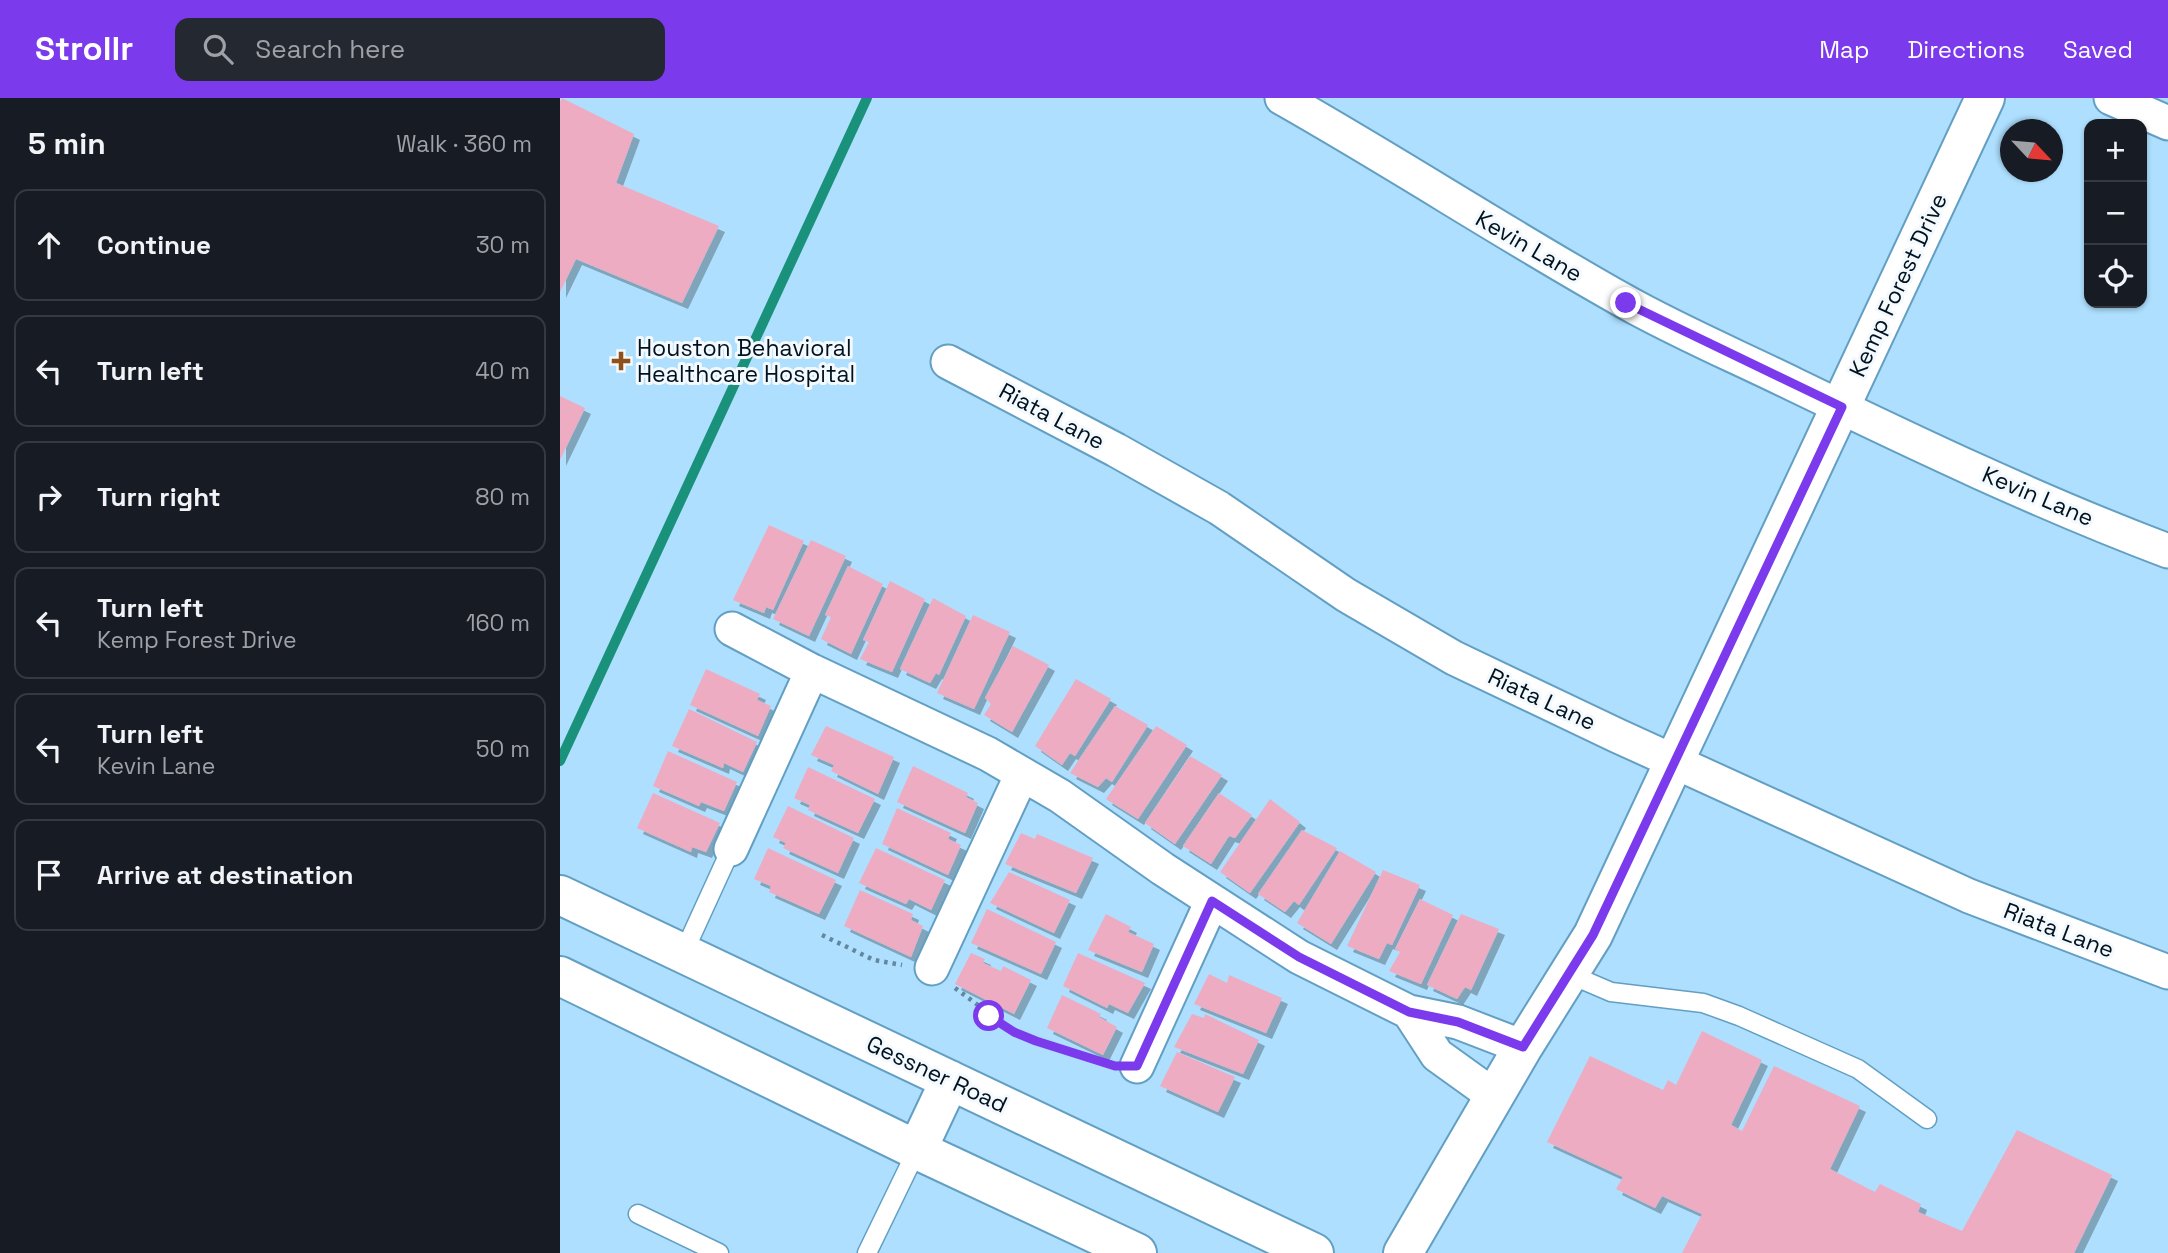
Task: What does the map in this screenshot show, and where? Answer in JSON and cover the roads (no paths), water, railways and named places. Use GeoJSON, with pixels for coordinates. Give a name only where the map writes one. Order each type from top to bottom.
{"type":"FeatureCollection","features":[{"type":"Feature","properties":{"kind":"main road","name":"Kemp Forest Drive"},"geometry":{"type":"LineString","coordinates":[[1403,1253],[1523,1047],[1593,935],[1985,98]]}},
{"type":"Feature","properties":{"kind":"main road","name":"Gessner Road"},"geometry":{"type":"LineString","coordinates":[[560,895],[1314,1253]]}},
{"type":"Feature","properties":{"kind":"main road"},"geometry":{"type":"LineString","coordinates":[[560,976],[917,1150],[1137,1253]]}},
{"type":"Feature","properties":{"kind":"main road"},"geometry":{"type":"LineString","coordinates":[[917,1150],[950,1080]]}},
{"type":"Feature","properties":{"kind":"street","name":"Kevin Lane"},"geometry":{"type":"LineString","coordinates":[[1282,98],[1367,146],[1626,303],[2009,485],[2168,551]]}},
{"type":"Feature","properties":{"kind":"street"},"geometry":{"type":"LineString","coordinates":[[2111,98],[2168,123]]}},
{"type":"Feature","properties":{"kind":"street","name":"Riata Lane"},"geometry":{"type":"LineString","coordinates":[[948,362],[1220,508],[1346,595],[1454,658],[1969,895],[2168,972]]}},
{"type":"Feature","properties":{"kind":"street"},"geometry":{"type":"LineString","coordinates":[[732,629],[812,671],[988,754],[1060,796],[1212,901],[1299,957],[1409,1012],[1458,1022],[1523,1047]]}},
{"type":"Feature","properties":{"kind":"street"},"geometry":{"type":"LineString","coordinates":[[731,849],[812,671]]}},
{"type":"Feature","properties":{"kind":"street"},"geometry":{"type":"LineString","coordinates":[[932,968],[1022,774]]}},
{"type":"Feature","properties":{"kind":"street"},"geometry":{"type":"LineString","coordinates":[[1137,1066],[1212,901]]}},
{"type":"Feature","properties":{"kind":"street"},"geometry":{"type":"LineString","coordinates":[[1409,1012],[1437,1055],[1494,1096]]}},
{"type":"Feature","properties":{"kind":"lane"},"geometry":{"type":"LineString","coordinates":[[683,954],[731,849]]}},
{"type":"Feature","properties":{"kind":"lane"},"geometry":{"type":"LineString","coordinates":[[1569,974],[1611,992],[1703,1003],[1739,1016],[1858,1069],[1927,1119]]}},
{"type":"Feature","properties":{"kind":"lane"},"geometry":{"type":"LineString","coordinates":[[867,1253],[917,1150]]}},
{"type":"Feature","properties":{"kind":"lane"},"geometry":{"type":"LineString","coordinates":[[638,1214],[719,1253]]}},
{"type":"Feature","properties":{"kind":"waterway"},"geometry":{"type":"LineString","coordinates":[[560,761],[867,98]]}},
{"type":"Feature","properties":{"kind":"place","name":"Houston Behavioral Healthcare Hospital"},"geometry":{"type":"Point","coordinates":[621,361]}}]}
